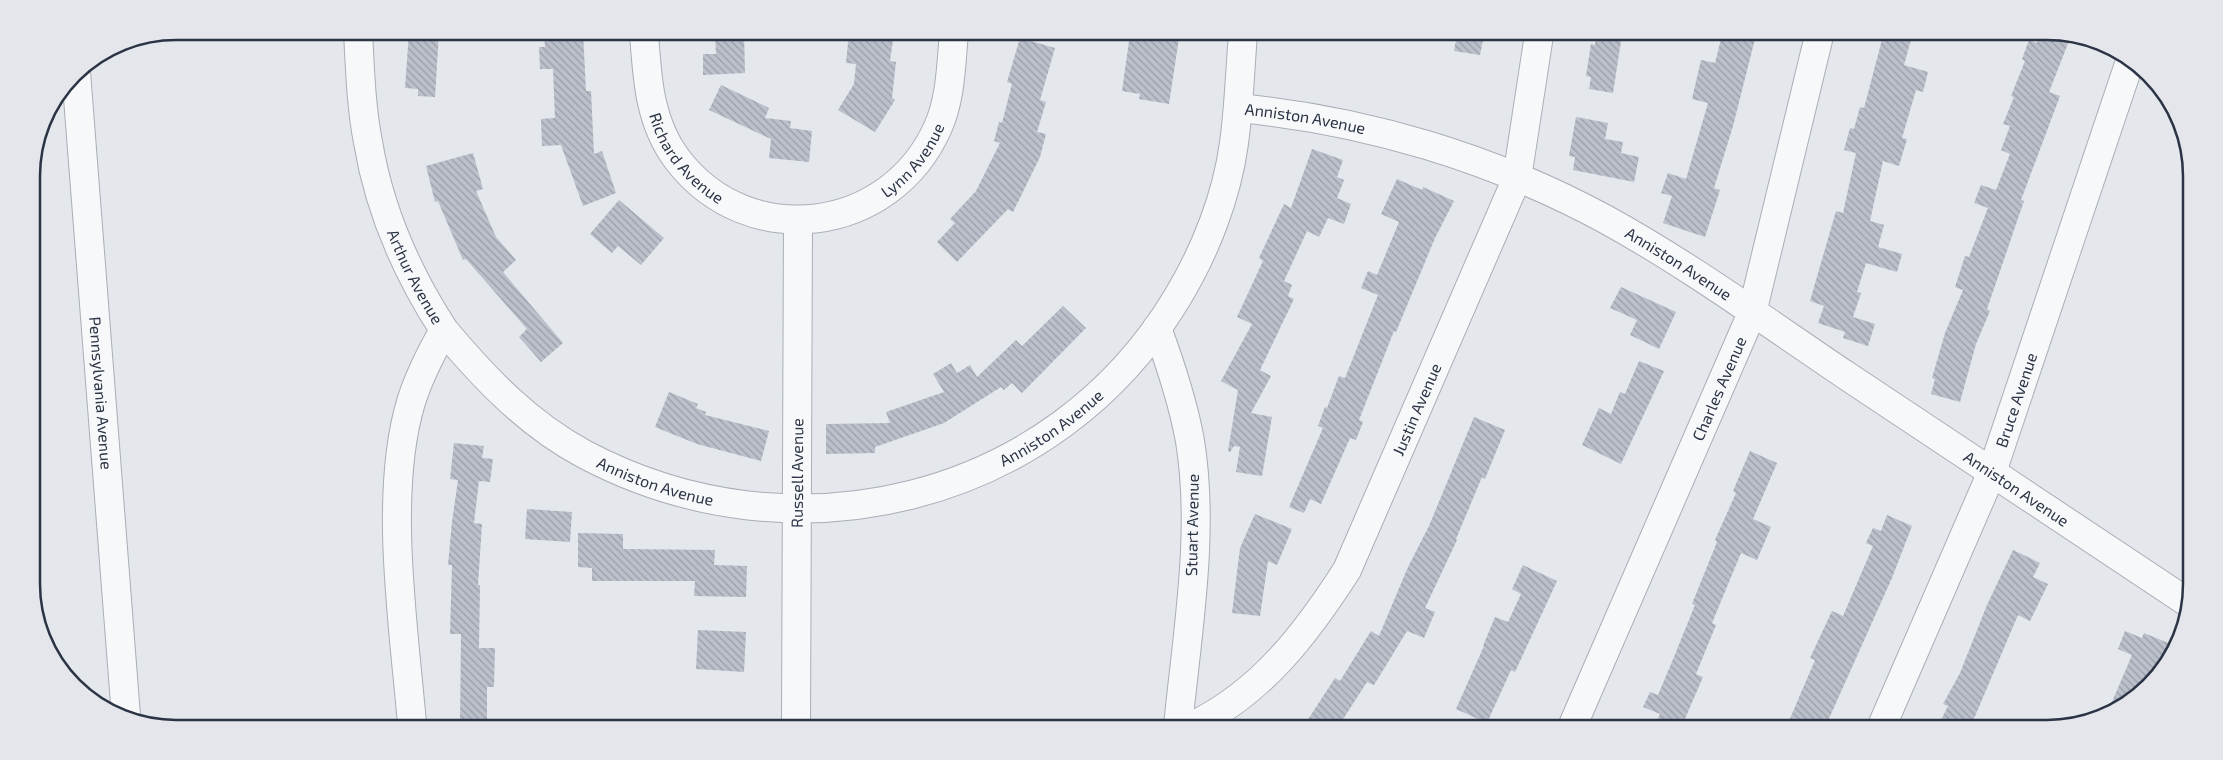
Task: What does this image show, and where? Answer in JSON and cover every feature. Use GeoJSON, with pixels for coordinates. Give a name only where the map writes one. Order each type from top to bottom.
{"type":"FeatureCollection","features":[{"type":"Feature","properties":{"kind":"street","name":"Arthur Avenue"},"geometry":{"type":"LineString","coordinates":[[359,40],[364,116],[382,200],[402,254],[428,305],[444,330],[423,368],[410,404],[400,460],[398,488],[401,590],[412,720]]}},
{"type":"Feature","properties":{"kind":"street","name":"Richard Avenue"},"geometry":{"type":"LineString","coordinates":[[645,40],[651,101],[665,139],[677,160],[712,193],[740,209],[771,218],[798,220]]}},
{"type":"Feature","properties":{"kind":"street","name":"Lynn Avenue"},"geometry":{"type":"LineString","coordinates":[[798,220],[835,216],[876,199],[902,179],[923,155],[944,111],[953,40]]}},
{"type":"Feature","properties":{"kind":"street"},"geometry":{"type":"LineString","coordinates":[[1238,108],[1243,40]]}},
{"type":"Feature","properties":{"kind":"street","name":"Justin Avenue"},"geometry":{"type":"LineString","coordinates":[[1203,720],[1226,708],[1282,659],[1317,616],[1346,570],[1517,178],[1538,40]]}},
{"type":"Feature","properties":{"kind":"street","name":"Charles Avenue"},"geometry":{"type":"LineString","coordinates":[[1575,720],[1752,313],[1818,40]]}},
{"type":"Feature","properties":{"kind":"street","name":"Bruce Avenue"},"geometry":{"type":"LineString","coordinates":[[1884,720],[1992,472],[2129,67]]}},
{"type":"Feature","properties":{"kind":"street","name":"Pennsylvania Avenue"},"geometry":{"type":"LineString","coordinates":[[77,83],[126,710]]}},
{"type":"Feature","properties":{"kind":"street","name":"Anniston Avenue"},"geometry":{"type":"LineString","coordinates":[[444,330],[476,369],[516,407],[584,454],[633,478],[686,495],[749,506],[797,510],[849,507],[904,498],[956,482],[1006,459],[1054,431],[1096,396],[1134,357],[1157,328],[1190,275],[1212,225],[1228,172],[1238,108],[1281,112],[1405,138],[1455,154],[1569,200],[1641,240],[2182,599]]}},
{"type":"Feature","properties":{"kind":"street","name":"Russell Avenue"},"geometry":{"type":"LineString","coordinates":[[796,720],[798,220]]}},
{"type":"Feature","properties":{"kind":"street","name":"Stuart Avenue"},"geometry":{"type":"LineString","coordinates":[[1157,328],[1183,406],[1193,470],[1194,557],[1179,720]]}},
{"type":"Feature","properties":{"kind":"building"},"geometry":{"type":"Polygon","coordinates":[[[408,40],[439,40],[435,97],[418,96],[418,89],[405,88],[408,40]]]}},
{"type":"Feature","properties":{"kind":"building"},"geometry":{"type":"Polygon","coordinates":[[[545,40],[583,40],[586,91],[591,91],[594,154],[602,151],[616,193],[583,206],[561,145],[542,146],[541,119],[555,118],[553,69],[540,69],[539,47],[545,47],[545,40]]]}},
{"type":"Feature","properties":{"kind":"building"},"geometry":{"type":"Polygon","coordinates":[[[715,40],[744,40],[745,73],[703,75],[703,54],[716,54],[715,40]]]}},
{"type":"Feature","properties":{"kind":"building"},"geometry":{"type":"Polygon","coordinates":[[[848,40],[893,40],[890,61],[896,62],[892,98],[895,100],[875,132],[838,110],[854,84],[856,64],[846,63],[848,40]]]}},
{"type":"Feature","properties":{"kind":"building"},"geometry":{"type":"Polygon","coordinates":[[[1019,40],[1027,40],[1055,48],[1040,100],[1046,102],[1037,132],[1046,134],[1040,157],[1013,212],[1008,209],[957,262],[937,242],[955,223],[950,219],[976,191],[1000,143],[994,141],[999,122],[1002,123],[1012,84],[1007,82],[1019,40]]]}},
{"type":"Feature","properties":{"kind":"building"},"geometry":{"type":"Polygon","coordinates":[[[1129,40],[1179,40],[1169,104],[1139,99],[1140,94],[1122,91],[1129,40]]]}},
{"type":"Feature","properties":{"kind":"building"},"geometry":{"type":"Polygon","coordinates":[[[1456,40],[1483,40],[1480,55],[1454,51],[1456,40]]]}},
{"type":"Feature","properties":{"kind":"building"},"geometry":{"type":"Polygon","coordinates":[[[1596,40],[1621,40],[1613,93],[1589,89],[1591,77],[1586,76],[1591,44],[1595,45],[1596,40]]]}},
{"type":"Feature","properties":{"kind":"building"},"geometry":{"type":"Polygon","coordinates":[[[1721,40],[1755,40],[1733,126],[1714,188],[1720,190],[1705,237],[1663,223],[1672,196],[1661,193],[1668,173],[1686,179],[1708,103],[1692,99],[1701,60],[1715,63],[1721,40]]]}},
{"type":"Feature","properties":{"kind":"building"},"geometry":{"type":"Polygon","coordinates":[[[1882,40],[1911,40],[1904,65],[1928,72],[1923,92],[1916,90],[1902,138],[1907,139],[1899,166],[1883,161],[1870,221],[1884,225],[1878,247],[1902,254],[1897,272],[1866,263],[1857,292],[1861,293],[1853,317],[1875,324],[1868,346],[1843,338],[1845,332],[1818,323],[1824,306],[1810,301],[1836,211],[1843,213],[1856,153],[1844,150],[1850,128],[1854,129],[1860,107],[1864,108],[1882,40]]]}},
{"type":"Feature","properties":{"kind":"building"},"geometry":{"type":"Polygon","coordinates":[[[2029,40],[2037,43],[2038,40],[2069,42],[2049,92],[2060,96],[2021,200],[2024,201],[1987,309],[1990,311],[1976,344],[1960,402],[1931,394],[1935,379],[1932,378],[1945,333],[1963,290],[1955,287],[1965,256],[1969,257],[1988,208],[1974,203],[1981,185],[1996,190],[2010,154],[2001,150],[2010,126],[2003,124],[2014,97],[2011,96],[2025,61],[2022,59],[2029,40]]]}},
{"type":"Feature","properties":{"kind":"building"},"geometry":{"type":"Polygon","coordinates":[[[721,85],[769,108],[765,118],[791,121],[790,128],[812,131],[809,162],[769,158],[771,139],[709,110],[721,85]]]}},
{"type":"Feature","properties":{"kind":"building"},"geometry":{"type":"Polygon","coordinates":[[[1576,117],[1608,123],[1605,139],[1623,142],[1621,153],[1639,157],[1634,182],[1573,170],[1575,157],[1569,156],[1576,117]]]}},
{"type":"Feature","properties":{"kind":"building"},"geometry":{"type":"Polygon","coordinates":[[[1312,149],[1343,160],[1337,177],[1344,180],[1337,198],[1351,204],[1344,224],[1328,218],[1319,237],[1307,231],[1284,281],[1292,285],[1288,296],[1294,299],[1260,370],[1271,376],[1251,413],[1272,417],[1262,476],[1236,472],[1240,447],[1234,446],[1230,452],[1228,451],[1238,390],[1221,381],[1252,324],[1237,317],[1263,261],[1259,258],[1284,204],[1291,208],[1312,149]]]}},
{"type":"Feature","properties":{"kind":"building"},"geometry":{"type":"Polygon","coordinates":[[[473,153],[483,189],[476,191],[496,237],[516,260],[503,272],[563,343],[541,362],[519,337],[527,329],[466,259],[463,260],[438,201],[435,202],[426,166],[473,153]]]}},
{"type":"Feature","properties":{"kind":"building"},"geometry":{"type":"Polygon","coordinates":[[[1397,179],[1422,190],[1423,187],[1454,201],[1435,238],[1396,332],[1394,331],[1359,420],[1363,422],[1356,440],[1350,438],[1321,504],[1310,499],[1304,513],[1289,507],[1323,428],[1318,426],[1325,407],[1327,408],[1339,376],[1345,378],[1378,295],[1361,288],[1368,271],[1377,275],[1399,222],[1381,214],[1397,179]]]}},
{"type":"Feature","properties":{"kind":"building"},"geometry":{"type":"Polygon","coordinates":[[[619,200],[664,238],[641,265],[618,246],[612,253],[590,234],[619,200]]]}},
{"type":"Feature","properties":{"kind":"building"},"geometry":{"type":"Polygon","coordinates":[[[1621,287],[1676,312],[1659,349],[1630,335],[1637,320],[1610,308],[1621,287]]]}},
{"type":"Feature","properties":{"kind":"building"},"geometry":{"type":"Polygon","coordinates":[[[1063,306],[1086,328],[1022,393],[1012,383],[1004,390],[1001,387],[944,423],[875,447],[875,453],[826,454],[826,424],[890,423],[886,412],[944,392],[933,374],[951,363],[957,373],[970,365],[977,377],[1016,340],[1022,346],[1063,306]]]}},
{"type":"Feature","properties":{"kind":"building"},"geometry":{"type":"Polygon","coordinates":[[[1639,361],[1664,371],[1621,464],[1582,445],[1599,408],[1611,414],[1620,392],[1625,394],[1639,361]]]}},
{"type":"Feature","properties":{"kind":"building"},"geometry":{"type":"Polygon","coordinates":[[[669,392],[698,404],[696,408],[706,412],[705,415],[769,431],[761,461],[697,444],[655,427],[669,392]]]}},
{"type":"Feature","properties":{"kind":"building"},"geometry":{"type":"Polygon","coordinates":[[[1474,417],[1505,430],[1485,479],[1482,477],[1457,540],[1425,608],[1435,612],[1424,638],[1407,631],[1374,685],[1367,682],[1343,720],[1308,720],[1335,678],[1340,681],[1371,631],[1379,636],[1408,567],[1429,526],[1474,417]]]}},
{"type":"Feature","properties":{"kind":"building"},"geometry":{"type":"Polygon","coordinates":[[[454,443],[484,446],[482,458],[493,459],[490,482],[479,481],[474,523],[482,524],[478,585],[480,585],[479,648],[495,648],[494,687],[487,687],[487,720],[460,720],[461,634],[450,634],[452,565],[448,565],[458,480],[450,479],[454,443]]]}},
{"type":"Feature","properties":{"kind":"building"},"geometry":{"type":"Polygon","coordinates":[[[1750,451],[1777,463],[1753,519],[1771,527],[1757,560],[1741,553],[1712,623],[1716,625],[1696,674],[1703,677],[1684,720],[1657,720],[1660,714],[1643,707],[1650,692],[1658,695],[1674,657],[1695,605],[1692,604],[1717,542],[1715,540],[1736,493],[1733,491],[1750,451]]]}},
{"type":"Feature","properties":{"kind":"building"},"geometry":{"type":"Polygon","coordinates":[[[527,509],[572,512],[570,542],[525,539],[527,509]]]}},
{"type":"Feature","properties":{"kind":"building"},"geometry":{"type":"Polygon","coordinates":[[[1255,514],[1292,529],[1277,565],[1268,561],[1260,616],[1232,613],[1240,548],[1255,514]]]}},
{"type":"Feature","properties":{"kind":"building"},"geometry":{"type":"Polygon","coordinates":[[[1887,515],[1912,526],[1892,578],[1828,720],[1789,720],[1815,660],[1810,658],[1832,611],[1843,616],[1873,546],[1866,543],[1873,528],[1881,531],[1887,515]]]}},
{"type":"Feature","properties":{"kind":"building"},"geometry":{"type":"Polygon","coordinates":[[[578,533],[623,534],[623,549],[715,550],[714,565],[747,566],[746,597],[694,596],[695,581],[592,581],[592,568],[578,567],[578,533]]]}},
{"type":"Feature","properties":{"kind":"building"},"geometry":{"type":"Polygon","coordinates":[[[2013,550],[2040,563],[2033,577],[2048,584],[2030,621],[2018,615],[1973,720],[1941,720],[1948,706],[1943,704],[1960,673],[1987,605],[2013,550]]]}},
{"type":"Feature","properties":{"kind":"building"},"geometry":{"type":"Polygon","coordinates":[[[1523,565],[1557,581],[1515,672],[1511,670],[1488,720],[1480,720],[1456,709],[1495,617],[1508,622],[1521,594],[1512,589],[1523,565]]]}},
{"type":"Feature","properties":{"kind":"building"},"geometry":{"type":"Polygon","coordinates":[[[698,630],[746,632],[744,672],[696,669],[698,630]]]}},
{"type":"Feature","properties":{"kind":"building"},"geometry":{"type":"Polygon","coordinates":[[[2125,631],[2142,638],[2144,633],[2169,643],[2149,674],[2123,697],[2111,704],[2132,655],[2118,649],[2125,631]]]}}]}
